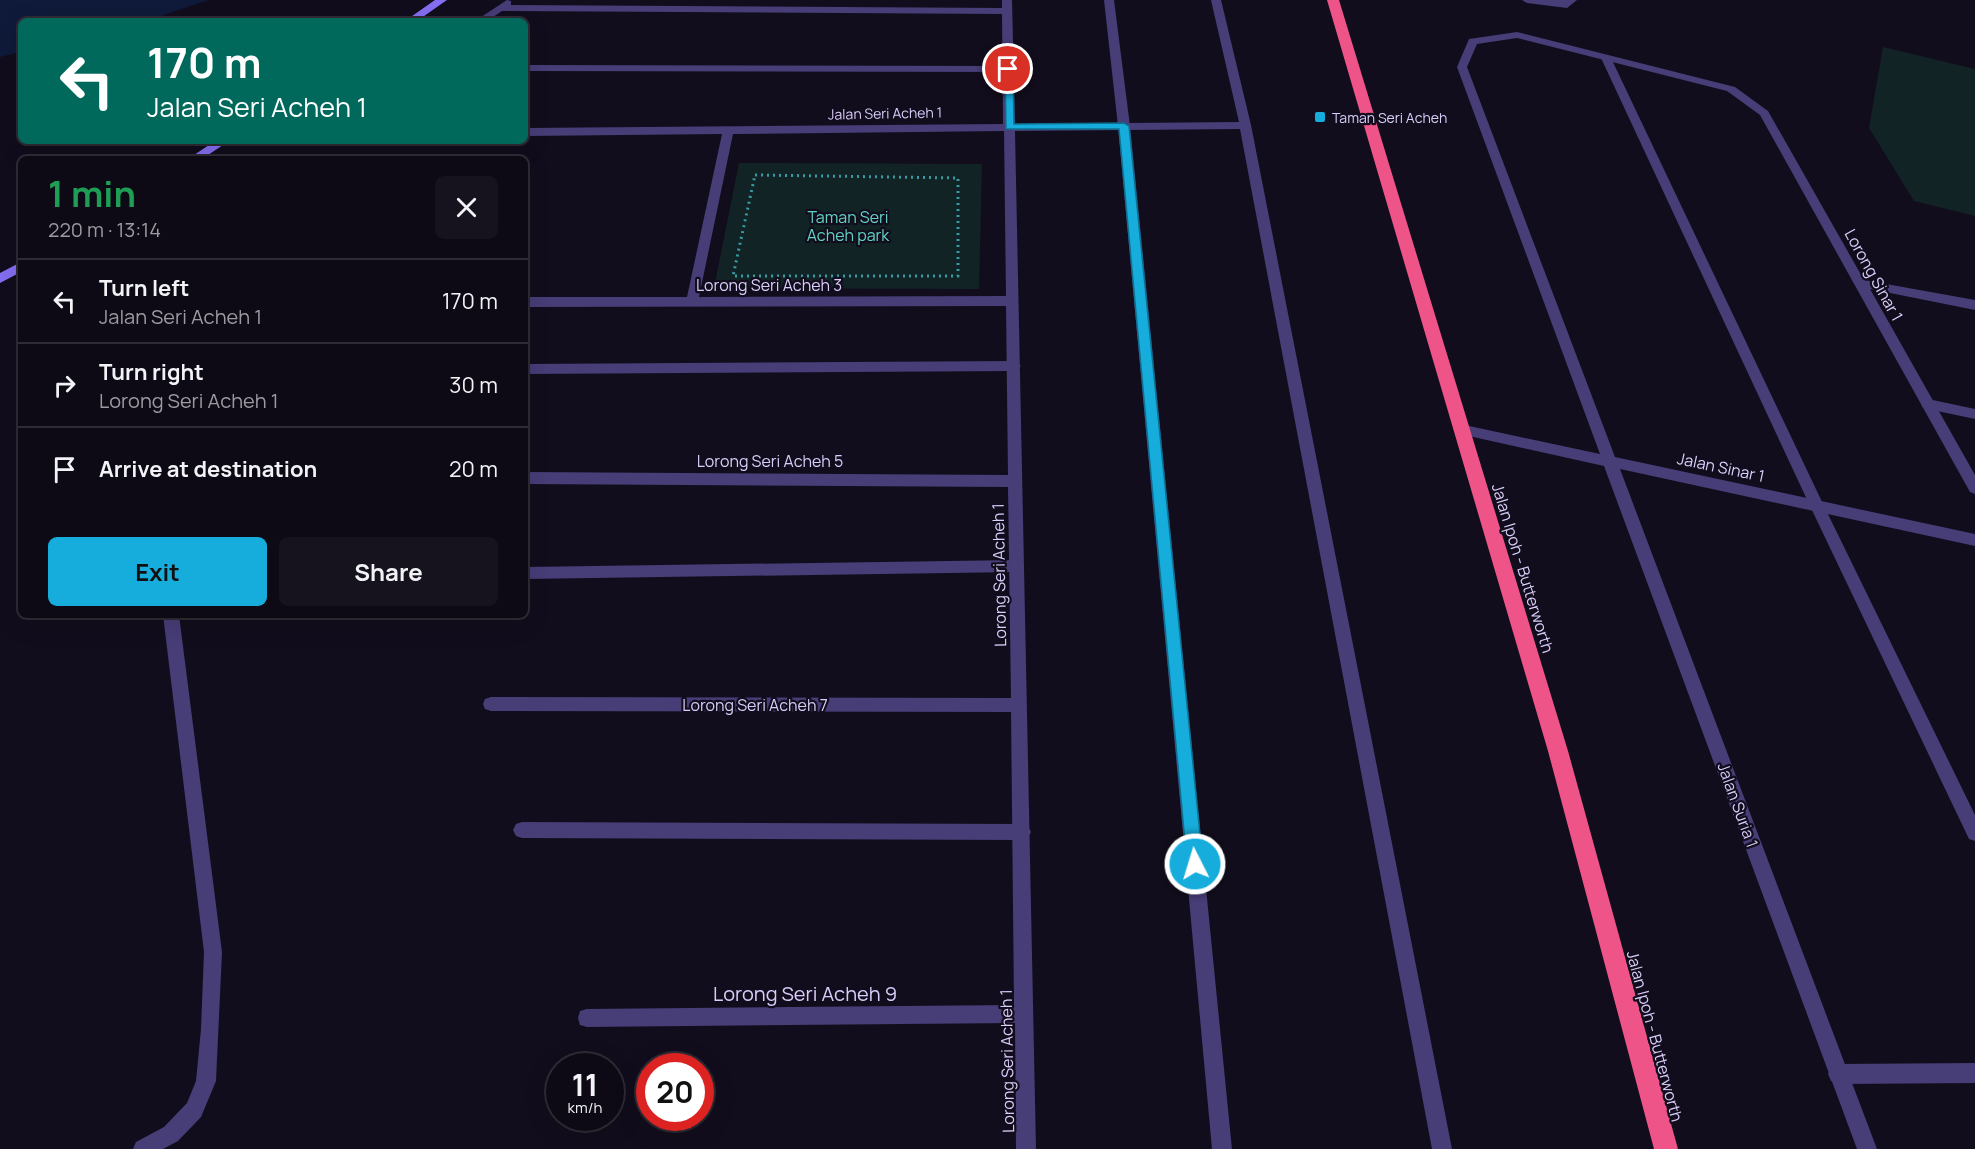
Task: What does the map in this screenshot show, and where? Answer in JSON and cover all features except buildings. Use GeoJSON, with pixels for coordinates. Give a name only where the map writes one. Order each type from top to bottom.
{"type":"FeatureCollection","features":[{"type":"Feature","properties":{"kind":"highway","name":"Jalan Ipoh - Butterworth"},"geometry":{"type":"LineString","coordinates":[[1333,0],[1558,751],[1666,1149]]}},
{"type":"Feature","properties":{"kind":"street"},"geometry":{"type":"LineString","coordinates":[[415,18],[442,0]]}},
{"type":"Feature","properties":{"kind":"street"},"geometry":{"type":"LineString","coordinates":[[484,18],[512,0]]}},
{"type":"Feature","properties":{"kind":"street"},"geometry":{"type":"LineString","coordinates":[[1109,0],[1124,126],[1222,1149]]}},
{"type":"Feature","properties":{"kind":"street"},"geometry":{"type":"LineString","coordinates":[[1216,0],[1245,125],[1442,1149]]}},
{"type":"Feature","properties":{"kind":"street"},"geometry":{"type":"LineString","coordinates":[[1527,0],[1542,4],[1567,5],[1572,0]]}},
{"type":"Feature","properties":{"kind":"street"},"geometry":{"type":"LineString","coordinates":[[499,8],[1007,5]]}},
{"type":"Feature","properties":{"kind":"street","name":"Lorong Seri Acheh 1"},"geometry":{"type":"LineString","coordinates":[[1007,5],[1026,1149]]}},
{"type":"Feature","properties":{"kind":"street","name":"Jalan Suria 1"},"geometry":{"type":"LineString","coordinates":[[1606,57],[1517,35],[1473,41],[1462,66],[1867,1149]]}},
{"type":"Feature","properties":{"kind":"street"},"geometry":{"type":"LineString","coordinates":[[1606,57],[1817,506],[1975,834]]}},
{"type":"Feature","properties":{"kind":"street","name":"Lorong Sinar 1"},"geometry":{"type":"LineString","coordinates":[[1606,57],[1731,89],[1764,113],[1975,488]]}},
{"type":"Feature","properties":{"kind":"street"},"geometry":{"type":"LineString","coordinates":[[528,68],[1008,69]]}},
{"type":"Feature","properties":{"kind":"street","name":"Jalan Seri Acheh 1"},"geometry":{"type":"LineString","coordinates":[[528,132],[1245,125]]}},
{"type":"Feature","properties":{"kind":"street"},"geometry":{"type":"LineString","coordinates":[[692,302],[728,130]]}},
{"type":"Feature","properties":{"kind":"street"},"geometry":{"type":"LineString","coordinates":[[199,156],[218,144]]}},
{"type":"Feature","properties":{"kind":"street"},"geometry":{"type":"LineString","coordinates":[[0,279],[18,268]]}},
{"type":"Feature","properties":{"kind":"street"},"geometry":{"type":"LineString","coordinates":[[1859,283],[1975,305]]}},
{"type":"Feature","properties":{"kind":"street","name":"Lorong Seri Acheh 3"},"geometry":{"type":"LineString","coordinates":[[528,302],[1012,301]]}},
{"type":"Feature","properties":{"kind":"street"},"geometry":{"type":"LineString","coordinates":[[528,369],[1014,366]]}},
{"type":"Feature","properties":{"kind":"street"},"geometry":{"type":"LineString","coordinates":[[1928,404],[1975,414]]}},
{"type":"Feature","properties":{"kind":"street","name":"Jalan Sinar 1"},"geometry":{"type":"LineString","coordinates":[[1460,429],[1975,540]]}},
{"type":"Feature","properties":{"kind":"street","name":"Lorong Seri Acheh 5"},"geometry":{"type":"LineString","coordinates":[[528,478],[1015,481]]}},
{"type":"Feature","properties":{"kind":"street"},"geometry":{"type":"LineString","coordinates":[[528,573],[1017,566]]}},
{"type":"Feature","properties":{"kind":"street"},"geometry":{"type":"LineString","coordinates":[[144,1149],[171,1134],[194,1110],[206,1081],[210,1029],[213,952],[171,618]]}},
{"type":"Feature","properties":{"kind":"street","name":"Lorong Seri Acheh 7"},"geometry":{"type":"LineString","coordinates":[[491,704],[1019,705]]}},
{"type":"Feature","properties":{"kind":"street"},"geometry":{"type":"LineString","coordinates":[[522,830],[1022,832]]}},
{"type":"Feature","properties":{"kind":"street","name":"Lorong Seri Acheh 9"},"geometry":{"type":"LineString","coordinates":[[587,1018],[1024,1014]]}},
{"type":"Feature","properties":{"kind":"street"},"geometry":{"type":"LineString","coordinates":[[1838,1074],[1975,1073]]}},
{"type":"Feature","properties":{"kind":"path"},"geometry":{"type":"LineString","coordinates":[[756,175],[958,178],[958,276],[733,276],[756,175]]}},
{"type":"Feature","properties":{"kind":"green space"},"geometry":{"type":"Polygon","coordinates":[[[1883,47],[1975,69],[1975,216],[1914,201],[1869,128],[1883,47]]]}},
{"type":"Feature","properties":{"kind":"green space","name":"Taman Seri Acheh park"},"geometry":{"type":"Polygon","coordinates":[[[739,163],[982,164],[979,289],[714,288],[739,163]]]}},
{"type":"Feature","properties":{"kind":"water"},"geometry":{"type":"Polygon","coordinates":[[[0,0],[209,0],[155,18],[18,18],[18,53],[0,57],[0,0]]]}},
{"type":"Feature","properties":{"kind":"place","name":"Taman Seri Acheh"},"geometry":{"type":"Point","coordinates":[1320,117]}},
{"type":"Feature","properties":{"kind":"route"},"geometry":{"type":"LineString","coordinates":[[1008,69],[1009,127],[1124,126],[1195,864]]}}]}
